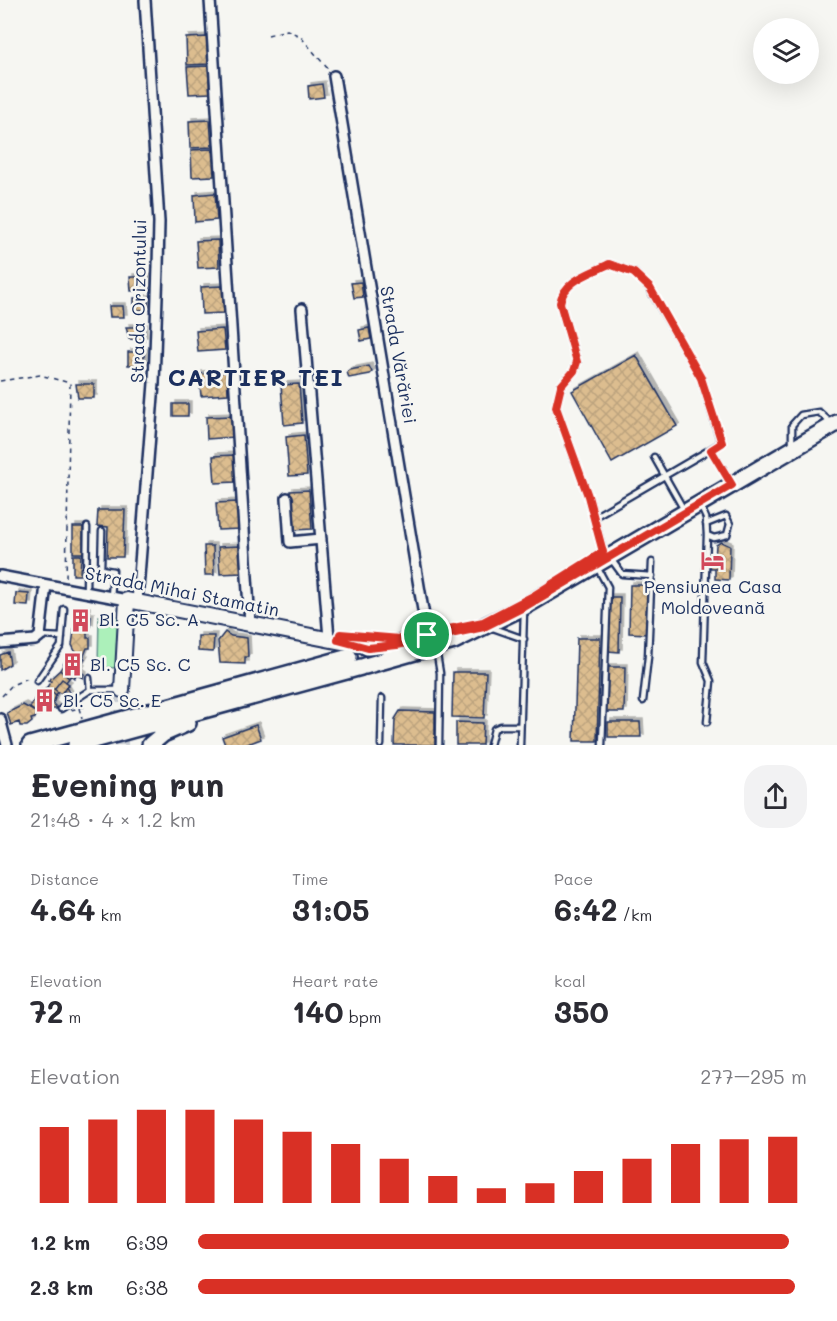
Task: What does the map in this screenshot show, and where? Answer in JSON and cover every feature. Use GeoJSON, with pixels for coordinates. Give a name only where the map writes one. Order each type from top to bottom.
{"type":"FeatureCollection","features":[{"type":"Feature","properties":{"kind":"main road"},"geometry":{"type":"LineString","coordinates":[[30,745],[485,626],[524,607],[835,424]]}},
{"type":"Feature","properties":{"kind":"main road"},"geometry":{"type":"LineString","coordinates":[[76,745],[234,702],[360,657]]}},
{"type":"Feature","properties":{"kind":"main road"},"geometry":{"type":"LineString","coordinates":[[150,745],[163,734],[234,702]]}},
{"type":"Feature","properties":{"kind":"street","name":"Strada Orizontului"},"geometry":{"type":"LineString","coordinates":[[132,601],[154,383],[159,222],[145,0]]}},
{"type":"Feature","properties":{"kind":"street"},"geometry":{"type":"LineString","coordinates":[[210,0],[250,623]]}},
{"type":"Feature","properties":{"kind":"street","name":"Strada Vărăriei"},"geometry":{"type":"LineString","coordinates":[[334,76],[430,641]]}},
{"type":"Feature","properties":{"kind":"street"},"geometry":{"type":"LineString","coordinates":[[302,309],[329,638]]}},
{"type":"Feature","properties":{"kind":"street"},"geometry":{"type":"LineString","coordinates":[[286,498],[290,542],[321,539]]}},
{"type":"Feature","properties":{"kind":"street","name":"Strada Mihai Stamatin"},"geometry":{"type":"LineString","coordinates":[[0,576],[329,638],[360,657]]}},
{"type":"Feature","properties":{"kind":"street"},"geometry":{"type":"LineString","coordinates":[[0,643],[35,640],[40,636],[46,585]]}},
{"type":"Feature","properties":{"kind":"street"},"geometry":{"type":"LineString","coordinates":[[122,690],[132,601]]}},
{"type":"Feature","properties":{"kind":"street"},"geometry":{"type":"LineString","coordinates":[[0,719],[7,745]]}},
{"type":"Feature","properties":{"kind":"lane"},"geometry":{"type":"LineString","coordinates":[[594,517],[722,443],[701,378],[643,279],[627,269],[609,264],[567,286],[562,293],[560,303],[577,362],[574,371],[561,386],[556,407],[594,517],[608,587],[602,745]]}},
{"type":"Feature","properties":{"kind":"lane"},"geometry":{"type":"LineString","coordinates":[[793,448],[790,432],[795,419],[801,415],[819,412],[835,424]]}},
{"type":"Feature","properties":{"kind":"lane"},"geometry":{"type":"LineString","coordinates":[[711,450],[732,485]]}},
{"type":"Feature","properties":{"kind":"lane"},"geometry":{"type":"LineString","coordinates":[[654,457],[665,476],[692,507],[704,512],[707,535],[704,662],[711,681],[707,722]]}},
{"type":"Feature","properties":{"kind":"lane"},"geometry":{"type":"LineString","coordinates":[[706,524],[726,516],[730,524],[727,535],[714,538],[707,535]]}},
{"type":"Feature","properties":{"kind":"lane"},"geometry":{"type":"LineString","coordinates":[[86,592],[87,527]]}},
{"type":"Feature","properties":{"kind":"lane"},"geometry":{"type":"LineString","coordinates":[[102,531],[101,569],[113,571],[111,597]]}},
{"type":"Feature","properties":{"kind":"lane"},"geometry":{"type":"LineString","coordinates":[[604,560],[622,574],[652,576]]}},
{"type":"Feature","properties":{"kind":"lane"},"geometry":{"type":"LineString","coordinates":[[643,701],[648,657],[652,562]]}},
{"type":"Feature","properties":{"kind":"lane"},"geometry":{"type":"LineString","coordinates":[[520,745],[524,607]]}},
{"type":"Feature","properties":{"kind":"lane"},"geometry":{"type":"LineString","coordinates":[[37,681],[61,646],[64,609]]}},
{"type":"Feature","properties":{"kind":"lane"},"geometry":{"type":"LineString","coordinates":[[485,626],[524,639]]}},
{"type":"Feature","properties":{"kind":"lane"},"geometry":{"type":"LineString","coordinates":[[40,636],[62,637]]}},
{"type":"Feature","properties":{"kind":"lane"},"geometry":{"type":"LineString","coordinates":[[430,641],[440,674],[439,745]]}},
{"type":"Feature","properties":{"kind":"lane"},"geometry":{"type":"LineString","coordinates":[[89,678],[90,690]]}},
{"type":"Feature","properties":{"kind":"lane"},"geometry":{"type":"LineString","coordinates":[[61,709],[90,690],[122,690]]}},
{"type":"Feature","properties":{"kind":"lane"},"geometry":{"type":"LineString","coordinates":[[381,745],[382,698]]}},
{"type":"Feature","properties":{"kind":"lane"},"geometry":{"type":"LineString","coordinates":[[490,745],[494,729],[501,726],[520,726]]}},
{"type":"Feature","properties":{"kind":"path"},"geometry":{"type":"LineString","coordinates":[[268,35],[287,30],[300,36],[334,76]]}},
{"type":"Feature","properties":{"kind":"path"},"geometry":{"type":"LineString","coordinates":[[0,381],[40,375],[70,383],[66,588]]}},
{"type":"Feature","properties":{"kind":"path"},"geometry":{"type":"LineString","coordinates":[[430,641],[460,627]]}},
{"type":"Feature","properties":{"kind":"path"},"geometry":{"type":"LineString","coordinates":[[2,696],[12,685],[28,678]]}},
{"type":"Feature","properties":{"kind":"path"},"geometry":{"type":"LineString","coordinates":[[71,710],[87,706]]}},
{"type":"Feature","properties":{"kind":"path"},"geometry":{"type":"LineString","coordinates":[[79,708],[83,725]]}},
{"type":"Feature","properties":{"kind":"green space"},"geometry":{"type":"Polygon","coordinates":[[[99,616],[118,616],[117,668],[98,667],[99,616]]]}},
{"type":"Feature","properties":{"kind":"building"},"geometry":{"type":"Polygon","coordinates":[[[207,37],[208,64],[187,65],[186,38],[207,37]]]}},
{"type":"Feature","properties":{"kind":"building"},"geometry":{"type":"Polygon","coordinates":[[[208,66],[210,93],[189,94],[187,67],[208,66]]]}},
{"type":"Feature","properties":{"kind":"building"},"geometry":{"type":"Polygon","coordinates":[[[322,84],[324,97],[309,99],[308,86],[322,84]]]}},
{"type":"Feature","properties":{"kind":"building"},"geometry":{"type":"Polygon","coordinates":[[[210,120],[212,147],[190,148],[189,121],[210,120]]]}},
{"type":"Feature","properties":{"kind":"building"},"geometry":{"type":"Polygon","coordinates":[[[212,149],[214,176],[192,177],[191,150],[212,149]]]}},
{"type":"Feature","properties":{"kind":"building"},"geometry":{"type":"Polygon","coordinates":[[[215,193],[217,220],[195,222],[194,195],[215,193]]]}},
{"type":"Feature","properties":{"kind":"building"},"geometry":{"type":"Polygon","coordinates":[[[218,240],[219,267],[198,268],[196,241],[218,240]]]}},
{"type":"Feature","properties":{"kind":"building"},"geometry":{"type":"Polygon","coordinates":[[[130,277],[147,277],[147,290],[131,291],[130,277]]]}},
{"type":"Feature","properties":{"kind":"building"},"geometry":{"type":"Polygon","coordinates":[[[361,282],[363,297],[354,298],[351,283],[361,282]]]}},
{"type":"Feature","properties":{"kind":"building"},"geometry":{"type":"Polygon","coordinates":[[[222,286],[224,313],[202,314],[201,287],[222,286]]]}},
{"type":"Feature","properties":{"kind":"building"},"geometry":{"type":"Polygon","coordinates":[[[134,298],[148,298],[148,310],[134,310],[134,298]]]}},
{"type":"Feature","properties":{"kind":"building"},"geometry":{"type":"Polygon","coordinates":[[[109,306],[123,306],[124,317],[110,317],[109,306]]]}},
{"type":"Feature","properties":{"kind":"building"},"geometry":{"type":"Polygon","coordinates":[[[126,327],[144,327],[144,340],[129,339],[126,327]]]}},
{"type":"Feature","properties":{"kind":"building"},"geometry":{"type":"Polygon","coordinates":[[[369,328],[371,339],[361,341],[359,330],[369,328]]]}},
{"type":"Feature","properties":{"kind":"building"},"geometry":{"type":"Polygon","coordinates":[[[223,329],[225,350],[198,352],[196,331],[223,329]]]}},
{"type":"Feature","properties":{"kind":"building"},"geometry":{"type":"Polygon","coordinates":[[[128,352],[144,352],[144,365],[128,365],[128,352]]]}},
{"type":"Feature","properties":{"kind":"building"},"geometry":{"type":"Polygon","coordinates":[[[636,355],[677,426],[612,463],[572,391],[636,355]]]}},
{"type":"Feature","properties":{"kind":"building"},"geometry":{"type":"Polygon","coordinates":[[[369,366],[372,372],[370,374],[349,378],[347,372],[350,370],[369,366]]]}},
{"type":"Feature","properties":{"kind":"building"},"geometry":{"type":"Polygon","coordinates":[[[227,372],[228,394],[201,396],[199,374],[227,372]]]}},
{"type":"Feature","properties":{"kind":"building"},"geometry":{"type":"Polygon","coordinates":[[[76,384],[94,384],[94,398],[78,398],[76,384]]]}},
{"type":"Feature","properties":{"kind":"building"},"geometry":{"type":"Polygon","coordinates":[[[299,384],[302,423],[284,425],[281,385],[299,384]]]}},
{"type":"Feature","properties":{"kind":"building"},"geometry":{"type":"Polygon","coordinates":[[[173,404],[188,404],[188,416],[173,416],[173,404]]]}},
{"type":"Feature","properties":{"kind":"building"},"geometry":{"type":"Polygon","coordinates":[[[233,416],[234,437],[207,439],[206,417],[233,416]]]}},
{"type":"Feature","properties":{"kind":"building"},"geometry":{"type":"Polygon","coordinates":[[[304,435],[307,475],[289,476],[286,437],[304,435]]]}},
{"type":"Feature","properties":{"kind":"building"},"geometry":{"type":"Polygon","coordinates":[[[235,455],[236,482],[215,483],[213,456],[235,455]]]}},
{"type":"Feature","properties":{"kind":"building"},"geometry":{"type":"Polygon","coordinates":[[[309,490],[312,529],[294,530],[290,491],[309,490]]]}},
{"type":"Feature","properties":{"kind":"building"},"geometry":{"type":"Polygon","coordinates":[[[238,502],[240,529],[218,530],[216,503],[238,502]]]}},
{"type":"Feature","properties":{"kind":"building"},"geometry":{"type":"Polygon","coordinates":[[[98,510],[125,510],[123,557],[107,557],[108,527],[97,526],[98,510]]]}},
{"type":"Feature","properties":{"kind":"building"},"geometry":{"type":"Polygon","coordinates":[[[73,527],[83,527],[83,553],[73,553],[73,527]]]}},
{"type":"Feature","properties":{"kind":"building"},"geometry":{"type":"Polygon","coordinates":[[[721,542],[730,546],[729,580],[715,579],[715,568],[710,568],[711,559],[715,559],[716,545],[721,542]]]}},
{"type":"Feature","properties":{"kind":"building"},"geometry":{"type":"Polygon","coordinates":[[[204,546],[213,546],[214,575],[205,575],[204,546]]]}},
{"type":"Feature","properties":{"kind":"building"},"geometry":{"type":"Polygon","coordinates":[[[240,546],[242,573],[220,574],[218,547],[240,546]]]}},
{"type":"Feature","properties":{"kind":"building"},"geometry":{"type":"Polygon","coordinates":[[[73,555],[81,555],[80,575],[73,575],[73,555]]]}},
{"type":"Feature","properties":{"kind":"building"},"geometry":{"type":"Polygon","coordinates":[[[630,585],[647,585],[646,634],[629,633],[630,585]]]}},
{"type":"Feature","properties":{"kind":"building"},"geometry":{"type":"Polygon","coordinates":[[[16,593],[29,594],[28,606],[15,605],[16,593]]]}},
{"type":"Feature","properties":{"kind":"building"},"geometry":{"type":"Polygon","coordinates":[[[609,597],[620,597],[619,652],[608,651],[609,597]]]}},
{"type":"Feature","properties":{"kind":"building","name":"Bl. C5 Sc. A"},"geometry":{"type":"Polygon","coordinates":[[[74,610],[87,610],[87,616],[91,616],[90,627],[87,627],[87,631],[74,631],[74,610]]]}},
{"type":"Feature","properties":{"kind":"building"},"geometry":{"type":"Polygon","coordinates":[[[74,631],[87,631],[87,638],[90,638],[90,648],[87,648],[83,658],[72,645],[74,631]]]}},
{"type":"Feature","properties":{"kind":"building"},"geometry":{"type":"Polygon","coordinates":[[[225,632],[231,636],[247,638],[248,657],[245,657],[245,664],[220,663],[218,641],[225,632]]]}},
{"type":"Feature","properties":{"kind":"building"},"geometry":{"type":"Polygon","coordinates":[[[198,636],[214,636],[213,652],[198,651],[198,636]]]}},
{"type":"Feature","properties":{"kind":"building"},"geometry":{"type":"Polygon","coordinates":[[[577,638],[600,638],[597,741],[574,741],[577,638]]]}},
{"type":"Feature","properties":{"kind":"building","name":"Bl. C5 Sc. C"},"geometry":{"type":"Polygon","coordinates":[[[75,651],[85,659],[74,678],[71,675],[69,678],[60,670],[68,656],[70,658],[75,651]]]}},
{"type":"Feature","properties":{"kind":"building"},"geometry":{"type":"Polygon","coordinates":[[[8,652],[10,664],[0,670],[0,655],[8,652]]]}},
{"type":"Feature","properties":{"kind":"building"},"geometry":{"type":"Polygon","coordinates":[[[76,663],[82,668],[80,671],[84,674],[83,678],[77,675],[74,678],[68,673],[76,663]]]}},
{"type":"Feature","properties":{"kind":"building"},"geometry":{"type":"Polygon","coordinates":[[[607,667],[625,667],[624,712],[606,712],[607,667]]]}},
{"type":"Feature","properties":{"kind":"building"},"geometry":{"type":"Polygon","coordinates":[[[60,670],[69,678],[66,682],[69,684],[61,694],[58,692],[56,695],[47,687],[51,681],[49,680],[60,670]]]}},
{"type":"Feature","properties":{"kind":"building"},"geometry":{"type":"Polygon","coordinates":[[[453,672],[486,672],[484,718],[452,717],[453,672]]]}},
{"type":"Feature","properties":{"kind":"building"},"geometry":{"type":"Polygon","coordinates":[[[62,679],[69,684],[66,687],[70,694],[63,691],[61,694],[54,689],[62,679]]]}},
{"type":"Feature","properties":{"kind":"building","name":"Bl. C5 Sc. E"},"geometry":{"type":"Polygon","coordinates":[[[47,687],[56,695],[53,704],[58,709],[45,709],[40,715],[30,708],[38,692],[41,694],[47,687]]]}},
{"type":"Feature","properties":{"kind":"building"},"geometry":{"type":"Polygon","coordinates":[[[23,705],[37,713],[35,718],[31,719],[32,722],[27,726],[20,726],[19,722],[11,725],[7,713],[23,705]]]}},
{"type":"Feature","properties":{"kind":"building"},"geometry":{"type":"Polygon","coordinates":[[[400,711],[435,712],[435,745],[394,745],[395,719],[400,711]]]}},
{"type":"Feature","properties":{"kind":"building"},"geometry":{"type":"Polygon","coordinates":[[[456,722],[483,723],[482,745],[456,745],[456,722]]]}},
{"type":"Feature","properties":{"kind":"building"},"geometry":{"type":"Polygon","coordinates":[[[608,722],[640,722],[641,737],[608,737],[608,722]]]}},
{"type":"Feature","properties":{"kind":"building"},"geometry":{"type":"Polygon","coordinates":[[[256,725],[261,739],[245,745],[225,745],[222,737],[256,725]]]}},
{"type":"Feature","properties":{"kind":"tunnel"},"geometry":{"type":"LineString","coordinates":[[121,745],[122,690]]}},
{"type":"Feature","properties":{"kind":"place","name":"Pensiunea Casa Moldoveană"},"geometry":{"type":"Point","coordinates":[713,561]}},
{"type":"Feature","properties":{"kind":"place","name":"Bl. C5 Sc. A"},"geometry":{"type":"Point","coordinates":[81,620]}},
{"type":"Feature","properties":{"kind":"place","name":"Bl. C5 Sc. C"},"geometry":{"type":"Point","coordinates":[72,665]}},
{"type":"Feature","properties":{"kind":"place","name":"Bl. C5 Sc. E"},"geometry":{"type":"Point","coordinates":[45,701]}},
{"type":"Feature","properties":{"kind":"district","name":"CARTIER TEI"},"geometry":{"type":"Point","coordinates":[256,378]}},
{"type":"Feature","properties":{"kind":"route"},"geometry":{"type":"LineString","coordinates":[[609,264],[627,269],[643,279],[650,288],[701,378],[722,443],[711,450],[732,485],[524,607],[484,627],[435,639],[368,648],[338,640],[340,634],[400,639],[427,635],[496,617],[603,552],[588,496],[556,407],[556,396],[574,371],[577,362],[576,352],[560,303],[562,293],[567,286],[609,264]]}}]}
